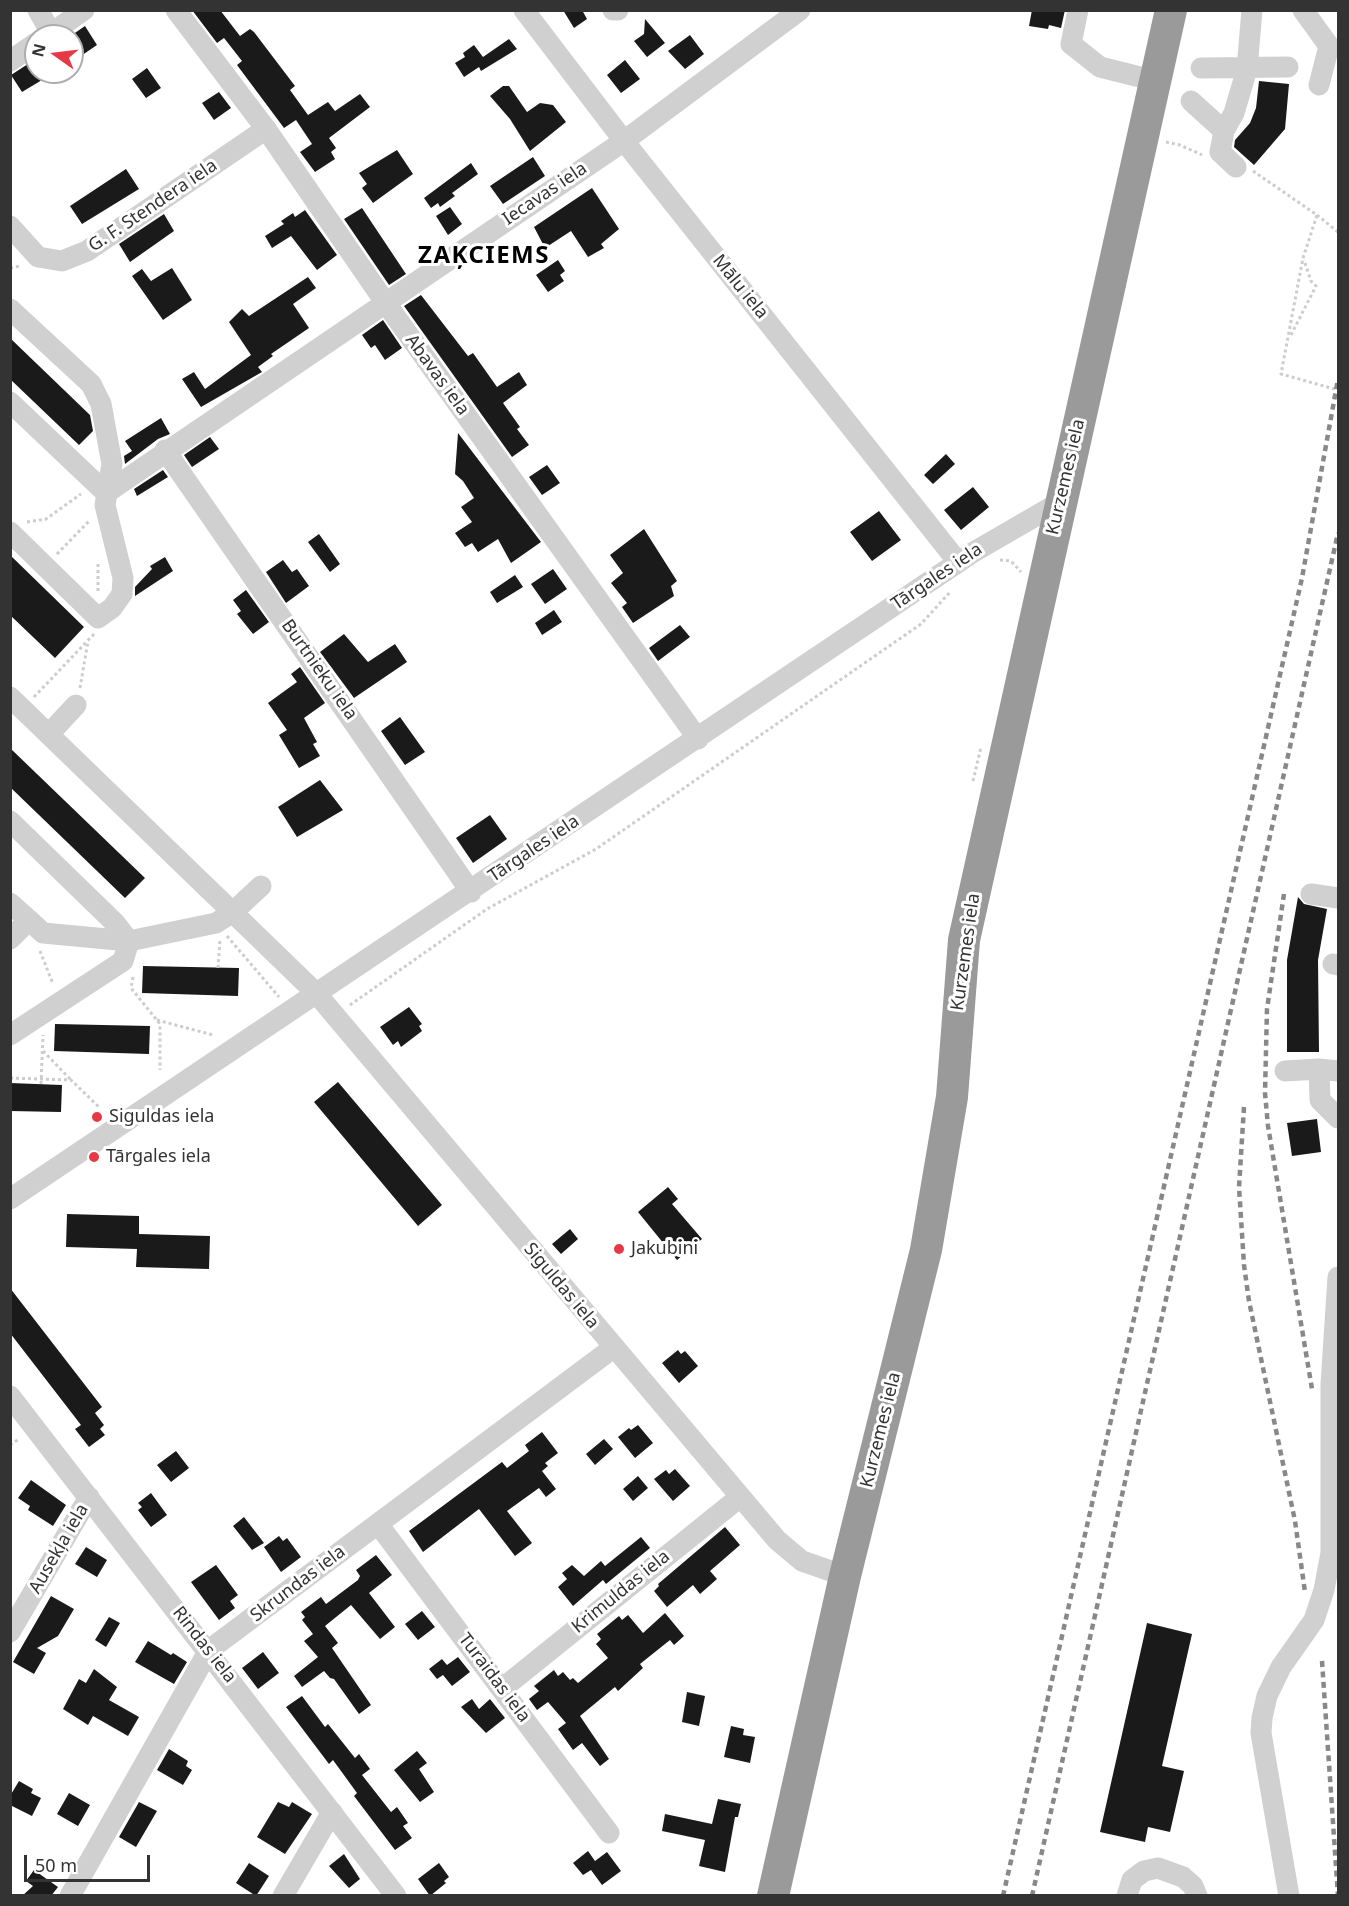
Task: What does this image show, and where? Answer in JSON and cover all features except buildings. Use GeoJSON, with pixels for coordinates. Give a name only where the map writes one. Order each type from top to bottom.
{"type":"FeatureCollection","features":[{"type":"Feature","properties":{"kind":"highway","name":"Kurzemes iela"},"geometry":{"type":"LineString","coordinates":[[773,1896],[845,1576],[926,1250],[952,1097],[964,940],[1171,10]]}},
{"type":"Feature","properties":{"kind":"street"},"geometry":{"type":"LineString","coordinates":[[64,24],[84,10]]}},
{"type":"Feature","properties":{"kind":"street","name":"Abavas iela"},"geometry":{"type":"LineString","coordinates":[[176,10],[266,129],[385,302],[698,739]]}},
{"type":"Feature","properties":{"kind":"street","name":"Mālu iela"},"geometry":{"type":"LineString","coordinates":[[524,10],[624,141],[958,562]]}},
{"type":"Feature","properties":{"kind":"street","name":"Iecavas iela"},"geometry":{"type":"LineString","coordinates":[[102,494],[624,141],[800,10]]}},
{"type":"Feature","properties":{"kind":"street"},"geometry":{"type":"LineString","coordinates":[[1078,10],[1071,44],[1100,67],[1156,81]]}},
{"type":"Feature","properties":{"kind":"street"},"geometry":{"type":"LineString","coordinates":[[1236,167],[1220,152],[1224,131],[1234,113],[1247,69],[1252,10]]}},
{"type":"Feature","properties":{"kind":"street"},"geometry":{"type":"LineString","coordinates":[[1303,10],[1329,46],[1318,85]]}},
{"type":"Feature","properties":{"kind":"street"},"geometry":{"type":"LineString","coordinates":[[10,62],[24,52]]}},
{"type":"Feature","properties":{"kind":"street"},"geometry":{"type":"LineString","coordinates":[[1201,68],[1288,67]]}},
{"type":"Feature","properties":{"kind":"street"},"geometry":{"type":"LineString","coordinates":[[1191,101],[1224,131]]}},
{"type":"Feature","properties":{"kind":"street","name":"G. F. Stendera iela"},"geometry":{"type":"LineString","coordinates":[[10,226],[38,257],[62,261],[87,251],[266,129]]}},
{"type":"Feature","properties":{"kind":"street"},"geometry":{"type":"LineString","coordinates":[[10,309],[91,384],[101,404],[112,464],[102,494]]}},
{"type":"Feature","properties":{"kind":"street"},"geometry":{"type":"LineString","coordinates":[[10,402],[102,494],[123,578],[122,594],[112,608],[98,618],[45,566],[16,527]]}},
{"type":"Feature","properties":{"kind":"street","name":"Burtnieku iela"},"geometry":{"type":"LineString","coordinates":[[165,450],[471,892]]}},
{"type":"Feature","properties":{"kind":"street","name":"Tārgales iela"},"geometry":{"type":"LineString","coordinates":[[10,1199],[291,1013],[316,993],[471,892],[958,562],[1060,502]]}},
{"type":"Feature","properties":{"kind":"street","name":"Siguldas iela"},"geometry":{"type":"LineString","coordinates":[[16,702],[316,993],[777,1540],[802,1561],[845,1576]]}},
{"type":"Feature","properties":{"kind":"street"},"geometry":{"type":"LineString","coordinates":[[49,734],[76,705]]}},
{"type":"Feature","properties":{"kind":"street"},"geometry":{"type":"LineString","coordinates":[[10,821],[114,923],[129,941]]}},
{"type":"Feature","properties":{"kind":"street"},"geometry":{"type":"LineString","coordinates":[[10,903],[43,933],[129,941],[216,923],[233,912],[261,886]]}},
{"type":"Feature","properties":{"kind":"street"},"geometry":{"type":"LineString","coordinates":[[1311,894],[1338,898]]}},
{"type":"Feature","properties":{"kind":"street"},"geometry":{"type":"LineString","coordinates":[[10,939],[32,923]]}},
{"type":"Feature","properties":{"kind":"street"},"geometry":{"type":"LineString","coordinates":[[10,1035],[123,961],[129,941]]}},
{"type":"Feature","properties":{"kind":"street"},"geometry":{"type":"LineString","coordinates":[[1285,1071],[1329,1070],[1320,1100],[1338,1118]]}},
{"type":"Feature","properties":{"kind":"street"},"geometry":{"type":"LineString","coordinates":[[1288,1896],[1261,1733],[1262,1718],[1267,1696],[1281,1667],[1314,1620],[1324,1590],[1331,1553],[1331,1384],[1338,1277]]}},
{"type":"Feature","properties":{"kind":"street","name":"Skrundas iela"},"geometry":{"type":"LineString","coordinates":[[70,1896],[209,1650],[613,1348]]}},
{"type":"Feature","properties":{"kind":"street","name":"Rindas iela"},"geometry":{"type":"LineString","coordinates":[[10,1396],[209,1650],[396,1896]]}},
{"type":"Feature","properties":{"kind":"street","name":"Ausekļa iela"},"geometry":{"type":"LineString","coordinates":[[10,1632],[88,1497]]}},
{"type":"Feature","properties":{"kind":"street","name":"Krimuldas iela"},"geometry":{"type":"LineString","coordinates":[[503,1688],[740,1497]]}},
{"type":"Feature","properties":{"kind":"street","name":"Turaidas iela"},"geometry":{"type":"LineString","coordinates":[[378,1524],[503,1688],[609,1833]]}},
{"type":"Feature","properties":{"kind":"street"},"geometry":{"type":"LineString","coordinates":[[283,1896],[332,1812]]}},
{"type":"Feature","properties":{"kind":"street"},"geometry":{"type":"LineString","coordinates":[[1127,1896],[1132,1880],[1144,1871],[1158,1868],[1183,1877],[1194,1886],[1197,1896]]}},
{"type":"Feature","properties":{"kind":"path"},"geometry":{"type":"LineString","coordinates":[[1160,143],[1180,145],[1204,156],[1220,152]]}},
{"type":"Feature","properties":{"kind":"path"},"geometry":{"type":"LineString","coordinates":[[1236,167],[1258,171],[1338,232]]}},
{"type":"Feature","properties":{"kind":"path"},"geometry":{"type":"LineString","coordinates":[[1317,215],[1303,258],[1281,374],[1338,390]]}},
{"type":"Feature","properties":{"kind":"path"},"geometry":{"type":"LineString","coordinates":[[1288,339],[1316,286],[1311,281],[1303,258]]}},
{"type":"Feature","properties":{"kind":"path"},"geometry":{"type":"LineString","coordinates":[[16,527],[45,519],[102,494]]}},
{"type":"Feature","properties":{"kind":"path"},"geometry":{"type":"LineString","coordinates":[[45,566],[102,494]]}},
{"type":"Feature","properties":{"kind":"path"},"geometry":{"type":"LineString","coordinates":[[16,702],[89,640],[98,629],[98,559]]}},
{"type":"Feature","properties":{"kind":"path"},"geometry":{"type":"LineString","coordinates":[[334,1016],[487,909],[606,842],[921,624],[955,586]]}},
{"type":"Feature","properties":{"kind":"path"},"geometry":{"type":"LineString","coordinates":[[76,705],[89,640]]}},
{"type":"Feature","properties":{"kind":"path"},"geometry":{"type":"LineString","coordinates":[[32,923],[36,941],[62,1001]]}},
{"type":"Feature","properties":{"kind":"path"},"geometry":{"type":"LineString","coordinates":[[218,968],[222,932],[275,992]]}},
{"type":"Feature","properties":{"kind":"path"},"geometry":{"type":"LineString","coordinates":[[133,977],[131,988],[160,1024],[160,1070]]}},
{"type":"Feature","properties":{"kind":"path"},"geometry":{"type":"LineString","coordinates":[[42,1082],[43,1014]]}},
{"type":"Feature","properties":{"kind":"path"},"geometry":{"type":"LineString","coordinates":[[157,1020],[213,1035]]}},
{"type":"Feature","properties":{"kind":"path"},"geometry":{"type":"LineString","coordinates":[[43,1051],[100,1108]]}},
{"type":"Feature","properties":{"kind":"path"},"geometry":{"type":"LineString","coordinates":[[10,1078],[42,1082],[71,1080]]}},
{"type":"Feature","properties":{"kind":"railway"},"geometry":{"type":"LineString","coordinates":[[1003,1896],[1302,578],[1338,379]]}},
{"type":"Feature","properties":{"kind":"railway"},"geometry":{"type":"LineString","coordinates":[[1032,1896],[1338,533]]}},
{"type":"Feature","properties":{"kind":"railway"},"geometry":{"type":"LineString","coordinates":[[1284,894],[1267,1009],[1265,1093],[1268,1126],[1312,1389]]}},
{"type":"Feature","properties":{"kind":"railway"},"geometry":{"type":"LineString","coordinates":[[1244,1107],[1239,1187],[1244,1265],[1249,1301],[1295,1521],[1305,1592]]}},
{"type":"Feature","properties":{"kind":"railway"},"geometry":{"type":"LineString","coordinates":[[1322,1661],[1338,1896]]}},
{"type":"Feature","properties":{"kind":"place","name":"Siguldas iela"},"geometry":{"type":"Point","coordinates":[97,1117]}},
{"type":"Feature","properties":{"kind":"place","name":"Tārgales iela"},"geometry":{"type":"Point","coordinates":[94,1157]}},
{"type":"Feature","properties":{"kind":"place","name":"Jakubini"},"geometry":{"type":"Point","coordinates":[619,1249]}},
{"type":"Feature","properties":{"kind":"district","name":"ZAĶCIEMS"},"geometry":{"type":"Point","coordinates":[484,256]}}]}
